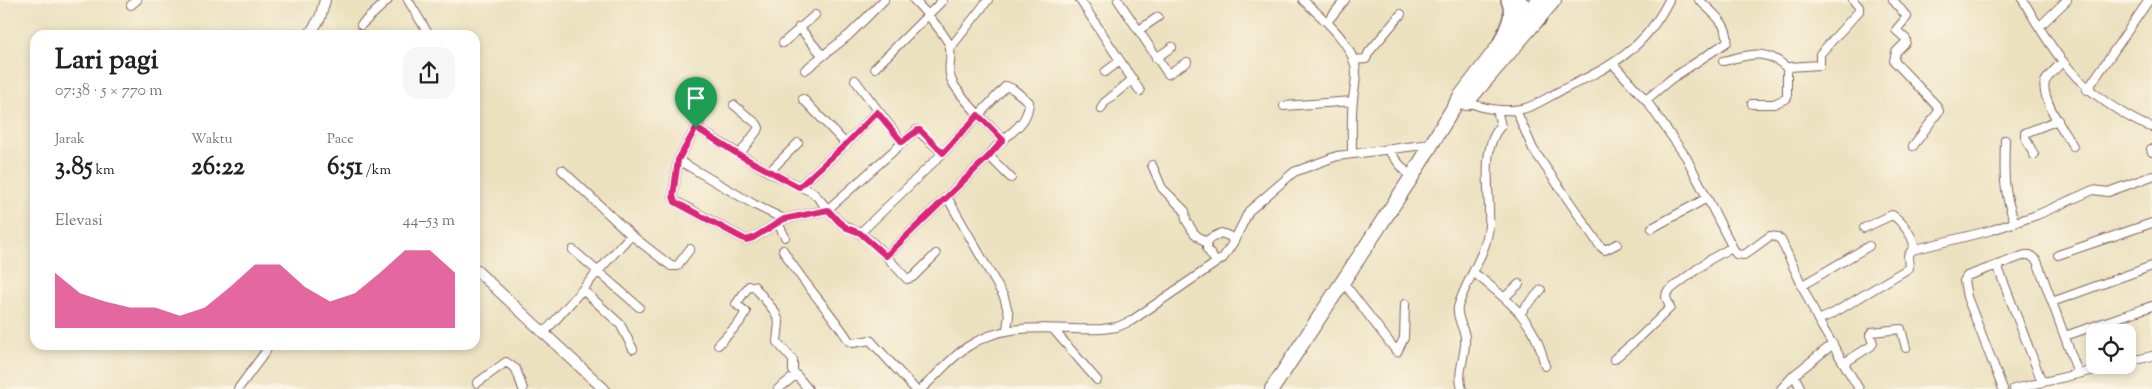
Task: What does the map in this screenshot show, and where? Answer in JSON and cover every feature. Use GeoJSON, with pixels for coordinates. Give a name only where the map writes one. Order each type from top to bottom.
{"type":"FeatureCollection","features":[{"type":"Feature","properties":{"kind":"highway"},"geometry":{"type":"LineString","coordinates":[[1501,43],[1511,19],[1512,7],[1509,0]]}},
{"type":"Feature","properties":{"kind":"highway"},"geometry":{"type":"LineString","coordinates":[[1517,0],[1535,8]]}},
{"type":"Feature","properties":{"kind":"highway"},"geometry":{"type":"LineString","coordinates":[[1463,100],[1501,43],[1535,8],[1554,0]]}},
{"type":"Feature","properties":{"kind":"highway"},"geometry":{"type":"LineString","coordinates":[[1272,389],[1411,178],[1441,128],[1535,8]]}},
{"type":"Feature","properties":{"kind":"street"},"geometry":{"type":"LineString","coordinates":[[313,30],[320,18],[325,0]]}},
{"type":"Feature","properties":{"kind":"street"},"geometry":{"type":"LineString","coordinates":[[361,25],[388,0]]}},
{"type":"Feature","properties":{"kind":"street"},"geometry":{"type":"LineString","coordinates":[[408,0],[426,30]]}},
{"type":"Feature","properties":{"kind":"street"},"geometry":{"type":"LineString","coordinates":[[805,70],[849,35],[884,0]]}},
{"type":"Feature","properties":{"kind":"street"},"geometry":{"type":"LineString","coordinates":[[914,0],[928,14],[951,47]]}},
{"type":"Feature","properties":{"kind":"street"},"geometry":{"type":"LineString","coordinates":[[875,68],[944,0]]}},
{"type":"Feature","properties":{"kind":"street"},"geometry":{"type":"LineString","coordinates":[[988,0],[951,47],[950,77],[978,115],[1003,140]]}},
{"type":"Feature","properties":{"kind":"street"},"geometry":{"type":"LineString","coordinates":[[1080,0],[1140,91]]}},
{"type":"Feature","properties":{"kind":"street"},"geometry":{"type":"LineString","coordinates":[[1118,0],[1168,74],[1187,62]]}},
{"type":"Feature","properties":{"kind":"street"},"geometry":{"type":"LineString","coordinates":[[1302,0],[1327,22],[1353,60],[1356,70],[1353,101],[1352,153]]}},
{"type":"Feature","properties":{"kind":"street"},"geometry":{"type":"LineString","coordinates":[[1327,22],[1344,0]]}},
{"type":"Feature","properties":{"kind":"street"},"geometry":{"type":"LineString","coordinates":[[1463,100],[1497,110],[1523,109],[1613,64],[1634,48],[1647,34],[1668,0]]}},
{"type":"Feature","properties":{"kind":"street"},"geometry":{"type":"LineString","coordinates":[[1646,100],[1671,79],[1727,42],[1727,35],[1719,19],[1699,0]]}},
{"type":"Feature","properties":{"kind":"street"},"geometry":{"type":"LineString","coordinates":[[1788,69],[1792,67],[1820,66],[1820,54],[1859,11],[1859,7],[1852,0]]}},
{"type":"Feature","properties":{"kind":"street"},"geometry":{"type":"LineString","coordinates":[[1893,0],[1907,17],[1896,30],[1906,39],[1906,42],[1896,52],[1894,61],[1939,110],[1913,146]]}},
{"type":"Feature","properties":{"kind":"street"},"geometry":{"type":"LineString","coordinates":[[2023,0],[2051,46],[2087,90],[2132,119],[2152,127]]}},
{"type":"Feature","properties":{"kind":"street"},"geometry":{"type":"LineString","coordinates":[[2039,27],[2067,0]]}},
{"type":"Feature","properties":{"kind":"street"},"geometry":{"type":"LineString","coordinates":[[2087,90],[2149,0]]}},
{"type":"Feature","properties":{"kind":"street"},"geometry":{"type":"LineString","coordinates":[[1353,60],[1366,59],[1369,52],[1401,14]]}},
{"type":"Feature","properties":{"kind":"street"},"geometry":{"type":"LineString","coordinates":[[783,43],[799,27],[815,15]]}},
{"type":"Feature","properties":{"kind":"street"},"geometry":{"type":"LineString","coordinates":[[1139,30],[1158,17]]}},
{"type":"Feature","properties":{"kind":"street"},"geometry":{"type":"LineString","coordinates":[[799,27],[822,55]]}},
{"type":"Feature","properties":{"kind":"street"},"geometry":{"type":"LineString","coordinates":[[1156,58],[1172,47]]}},
{"type":"Feature","properties":{"kind":"street"},"geometry":{"type":"LineString","coordinates":[[1723,61],[1765,54],[1773,56],[1788,69]]}},
{"type":"Feature","properties":{"kind":"street"},"geometry":{"type":"LineString","coordinates":[[1104,72],[1120,61]]}},
{"type":"Feature","properties":{"kind":"street"},"geometry":{"type":"LineString","coordinates":[[2063,62],[2045,83],[2046,96],[2073,146]]}},
{"type":"Feature","properties":{"kind":"street"},"geometry":{"type":"LineString","coordinates":[[1613,64],[1646,100],[1686,157],[1736,254],[1741,256],[1754,249],[1770,236],[1777,237],[1783,244],[1818,320],[1859,389]]}},
{"type":"Feature","properties":{"kind":"street"},"geometry":{"type":"LineString","coordinates":[[1752,104],[1774,104],[1787,98],[1788,69]]}},
{"type":"Feature","properties":{"kind":"street"},"geometry":{"type":"LineString","coordinates":[[1100,109],[1104,103],[1133,79]]}},
{"type":"Feature","properties":{"kind":"street"},"geometry":{"type":"LineString","coordinates":[[855,80],[877,112],[902,142]]}},
{"type":"Feature","properties":{"kind":"street"},"geometry":{"type":"LineString","coordinates":[[860,233],[943,153],[1006,86],[1026,99],[1029,102],[1029,106],[1020,126],[1003,140],[989,156],[886,256]]}},
{"type":"Feature","properties":{"kind":"street"},"geometry":{"type":"LineString","coordinates":[[803,99],[846,144]]}},
{"type":"Feature","properties":{"kind":"street"},"geometry":{"type":"LineString","coordinates":[[1284,106],[1353,101]]}},
{"type":"Feature","properties":{"kind":"street"},"geometry":{"type":"LineString","coordinates":[[711,102],[678,160],[673,196],[676,203],[746,240],[753,238],[781,221],[828,210],[902,142],[918,130],[943,153]]}},
{"type":"Feature","properties":{"kind":"street"},"geometry":{"type":"LineString","coordinates":[[734,105],[757,124],[759,128],[739,155]]}},
{"type":"Feature","properties":{"kind":"street"},"geometry":{"type":"LineString","coordinates":[[1460,388],[1465,336],[1457,309],[1485,244],[1489,226],[1488,184],[1490,143],[1494,133],[1501,126],[1497,110]]}},
{"type":"Feature","properties":{"kind":"street"},"geometry":{"type":"LineString","coordinates":[[1516,110],[1533,149],[1600,246],[1608,250],[1617,244]]}},
{"type":"Feature","properties":{"kind":"street"},"geometry":{"type":"LineString","coordinates":[[799,187],[846,144],[877,112]]}},
{"type":"Feature","properties":{"kind":"street"},"geometry":{"type":"LineString","coordinates":[[2034,155],[2024,133],[2058,120]]}},
{"type":"Feature","properties":{"kind":"street"},"geometry":{"type":"LineString","coordinates":[[696,128],[769,172],[815,195],[847,228],[860,233],[886,256],[907,279],[913,277],[936,254]]}},
{"type":"Feature","properties":{"kind":"street"},"geometry":{"type":"LineString","coordinates":[[2005,140],[2004,183],[2006,199],[2015,223]]}},
{"type":"Feature","properties":{"kind":"street"},"geometry":{"type":"LineString","coordinates":[[769,172],[798,143]]}},
{"type":"Feature","properties":{"kind":"street"},"geometry":{"type":"LineString","coordinates":[[921,389],[966,347],[987,335],[1007,329],[1102,329],[1117,327],[1131,321],[1223,258],[1249,211],[1294,172],[1313,163],[1352,153],[1431,144]]}},
{"type":"Feature","properties":{"kind":"street"},"geometry":{"type":"LineString","coordinates":[[1387,149],[1411,178]]}},
{"type":"Feature","properties":{"kind":"street"},"geometry":{"type":"LineString","coordinates":[[989,156],[1011,178]]}},
{"type":"Feature","properties":{"kind":"street"},"geometry":{"type":"LineString","coordinates":[[678,160],[781,221],[784,234]]}},
{"type":"Feature","properties":{"kind":"street"},"geometry":{"type":"LineString","coordinates":[[1152,165],[1162,188],[1185,211],[1186,220],[1194,233],[1207,244]]}},
{"type":"Feature","properties":{"kind":"street"},"geometry":{"type":"LineString","coordinates":[[562,170],[631,235],[671,266],[677,266],[690,249]]}},
{"type":"Feature","properties":{"kind":"street"},"geometry":{"type":"LineString","coordinates":[[1912,250],[2015,223],[2094,190],[2108,192],[2152,176]]}},
{"type":"Feature","properties":{"kind":"street"},"geometry":{"type":"LineString","coordinates":[[947,197],[1004,296],[1009,315],[1007,329]]}},
{"type":"Feature","properties":{"kind":"street"},"geometry":{"type":"LineString","coordinates":[[1652,228],[1707,198]]}},
{"type":"Feature","properties":{"kind":"street"},"geometry":{"type":"LineString","coordinates":[[1818,320],[1832,314],[1909,268],[1908,256],[1914,246],[1914,241],[1896,217],[1892,215],[1864,228]]}},
{"type":"Feature","properties":{"kind":"street"},"geometry":{"type":"LineString","coordinates":[[2058,256],[2152,222]]}},
{"type":"Feature","properties":{"kind":"street"},"geometry":{"type":"LineString","coordinates":[[1216,262],[1207,249],[1209,239],[1221,233],[1229,236],[1234,241]]}},
{"type":"Feature","properties":{"kind":"street"},"geometry":{"type":"LineString","coordinates":[[543,334],[583,290],[597,270],[631,235]]}},
{"type":"Feature","properties":{"kind":"street"},"geometry":{"type":"LineString","coordinates":[[1801,286],[1869,246]]}},
{"type":"Feature","properties":{"kind":"street"},"geometry":{"type":"LineString","coordinates":[[1614,359],[1670,308],[1666,298],[1668,292],[1709,260],[1732,247]]}},
{"type":"Feature","properties":{"kind":"street"},"geometry":{"type":"LineString","coordinates":[[573,250],[639,307]]}},
{"type":"Feature","properties":{"kind":"street"},"geometry":{"type":"LineString","coordinates":[[783,250],[794,268],[831,314],[849,341],[859,343],[870,340],[916,389]]}},
{"type":"Feature","properties":{"kind":"street"},"geometry":{"type":"LineString","coordinates":[[2003,389],[1963,285],[1965,278],[1968,276],[2025,255],[2033,257],[2037,261],[2078,373]]}},
{"type":"Feature","properties":{"kind":"street"},"geometry":{"type":"LineString","coordinates":[[1997,265],[2042,382]]}},
{"type":"Feature","properties":{"kind":"street"},"geometry":{"type":"LineString","coordinates":[[2052,302],[2152,266]]}},
{"type":"Feature","properties":{"kind":"street"},"geometry":{"type":"LineString","coordinates":[[1473,272],[1504,297],[1528,321],[1542,348],[1545,366]]}},
{"type":"Feature","properties":{"kind":"street"},"geometry":{"type":"LineString","coordinates":[[480,274],[604,389]]}},
{"type":"Feature","properties":{"kind":"street"},"geometry":{"type":"LineString","coordinates":[[1343,282],[1397,352],[1404,338],[1405,304]]}},
{"type":"Feature","properties":{"kind":"street"},"geometry":{"type":"LineString","coordinates":[[1504,297],[1519,284]]}},
{"type":"Feature","properties":{"kind":"street"},"geometry":{"type":"LineString","coordinates":[[718,345],[739,323],[746,312],[736,304],[749,286],[754,286],[775,312],[779,322],[777,342],[793,360],[793,371],[808,389]]}},
{"type":"Feature","properties":{"kind":"street"},"geometry":{"type":"LineString","coordinates":[[583,290],[620,324],[633,349]]}},
{"type":"Feature","properties":{"kind":"street"},"geometry":{"type":"LineString","coordinates":[[1520,314],[1541,290]]}},
{"type":"Feature","properties":{"kind":"street"},"geometry":{"type":"LineString","coordinates":[[2066,336],[2152,306]]}},
{"type":"Feature","properties":{"kind":"street"},"geometry":{"type":"LineString","coordinates":[[1053,329],[1097,380]]}},
{"type":"Feature","properties":{"kind":"street"},"geometry":{"type":"LineString","coordinates":[[1844,363],[1871,346],[1873,343],[1870,335],[1872,332],[1901,329],[1906,348]]}},
{"type":"Feature","properties":{"kind":"street"},"geometry":{"type":"LineString","coordinates":[[1781,389],[1794,375],[1833,344]]}},
{"type":"Feature","properties":{"kind":"street"},"geometry":{"type":"LineString","coordinates":[[238,389],[266,351]]}},
{"type":"Feature","properties":{"kind":"street"},"geometry":{"type":"LineString","coordinates":[[2136,360],[2152,356]]}},
{"type":"Feature","properties":{"kind":"street"},"geometry":{"type":"LineString","coordinates":[[477,384],[506,362],[516,369],[522,389]]}},
{"type":"Feature","properties":{"kind":"street"},"geometry":{"type":"LineString","coordinates":[[2014,389],[2086,371]]}},
{"type":"Feature","properties":{"kind":"street"},"geometry":{"type":"LineString","coordinates":[[1794,375],[1801,389]]}},
{"type":"Feature","properties":{"kind":"street"},"geometry":{"type":"LineString","coordinates":[[778,389],[796,376]]}},
{"type":"Feature","properties":{"kind":"route"},"geometry":{"type":"LineString","coordinates":[[877,112],[902,142],[920,130],[943,153],[978,115],[1003,140],[989,156],[886,256],[860,233],[847,228],[839,222],[828,210],[784,219],[753,238],[746,240],[676,203],[673,196],[678,160],[696,128],[739,155],[799,187],[846,144],[877,112]]}}]}
